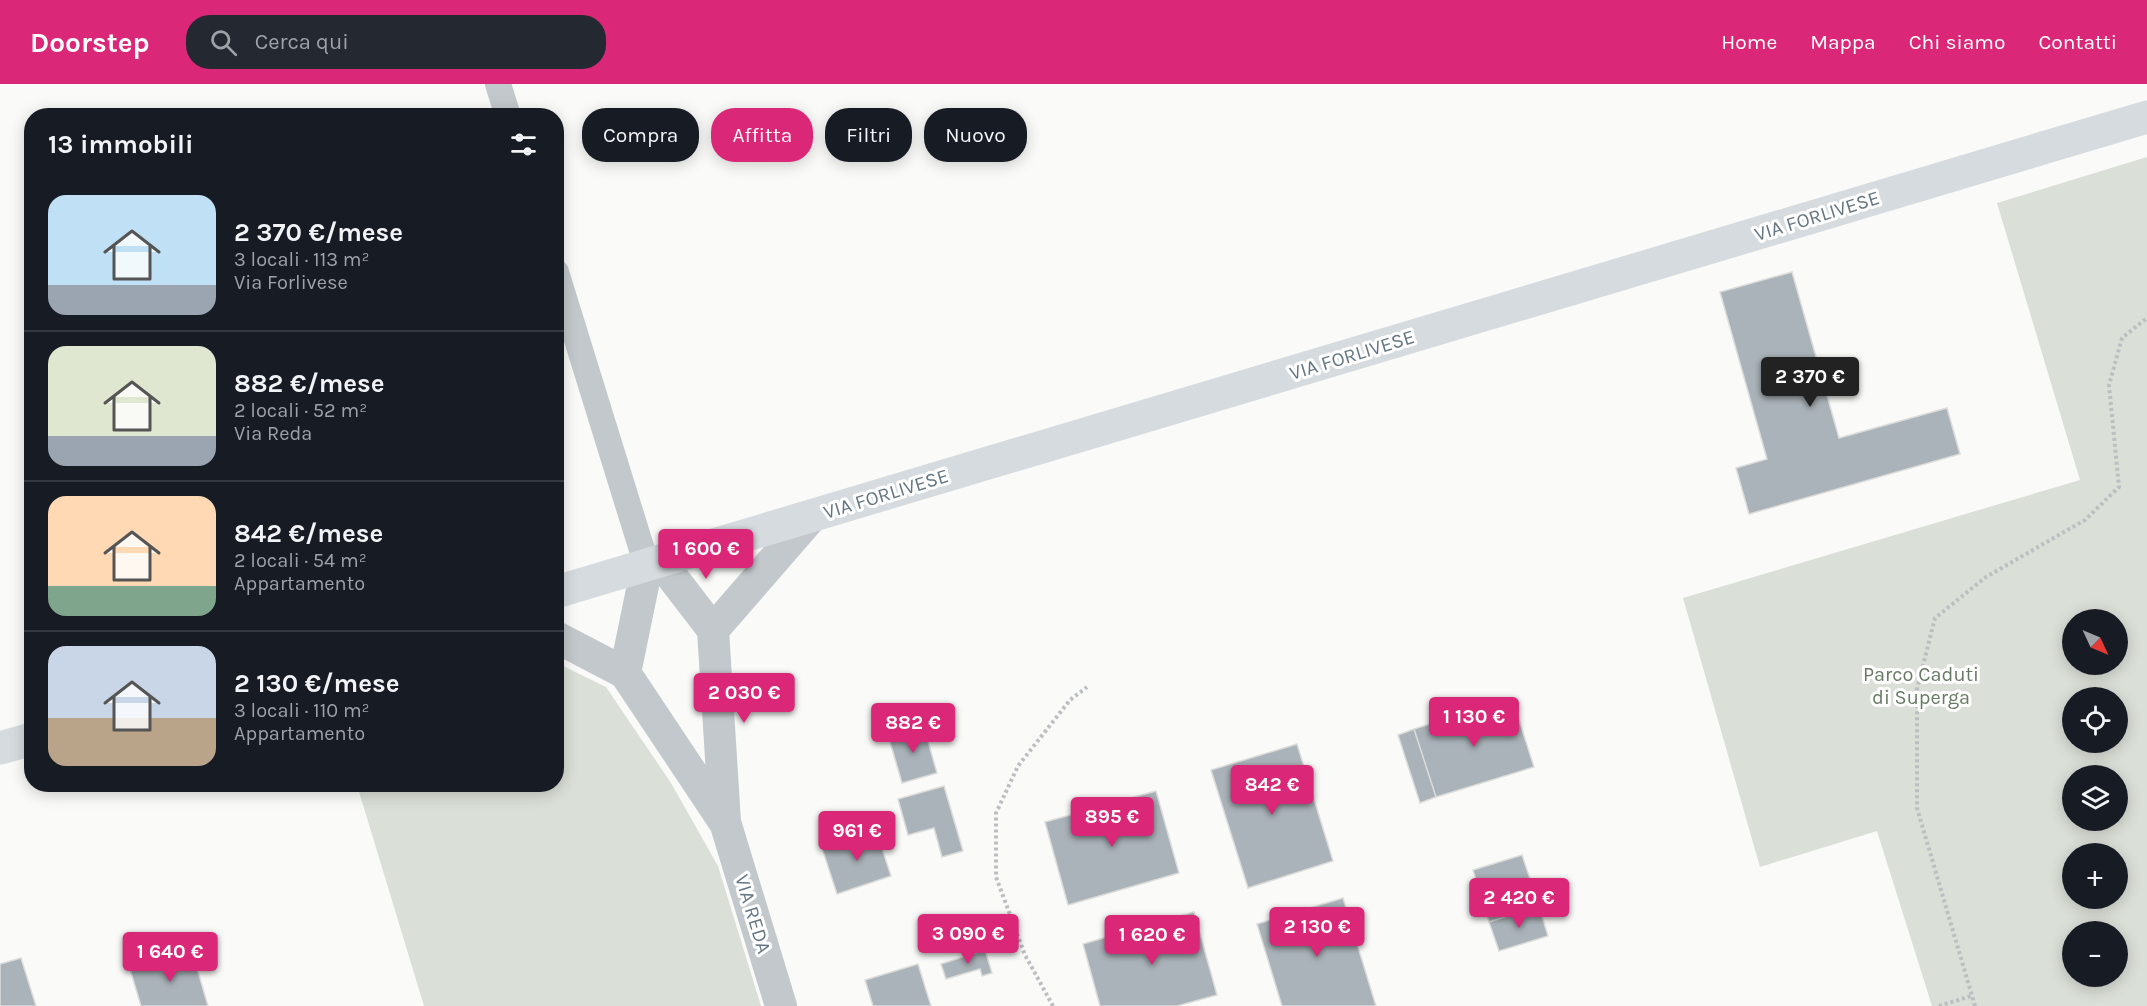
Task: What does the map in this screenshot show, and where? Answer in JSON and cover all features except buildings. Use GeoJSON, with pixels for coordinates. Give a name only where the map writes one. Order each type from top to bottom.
{"type":"FeatureCollection","features":[{"type":"Feature","properties":{"kind":"main road","name":"VIA FORLIVESE"},"geometry":{"type":"LineString","coordinates":[[564,590],[2147,117]]}},
{"type":"Feature","properties":{"kind":"main road"},"geometry":{"type":"LineString","coordinates":[[0,748],[24,741]]}},
{"type":"Feature","properties":{"kind":"street"},"geometry":{"type":"LineString","coordinates":[[498,84],[506,108]]}},
{"type":"Feature","properties":{"kind":"street"},"geometry":{"type":"LineString","coordinates":[[564,296],[654,564],[712,630],[812,516]]}},
{"type":"Feature","properties":{"kind":"street"},"geometry":{"type":"LineString","coordinates":[[625,673],[654,564]]}},
{"type":"Feature","properties":{"kind":"street","name":"VIA REDA"},"geometry":{"type":"LineString","coordinates":[[712,630],[725,822],[781,1006]]}},
{"type":"Feature","properties":{"kind":"street","name":"VIA REDA"},"geometry":{"type":"LineString","coordinates":[[564,641],[625,673],[725,822]]}},
{"type":"Feature","properties":{"kind":"path"},"geometry":{"type":"LineString","coordinates":[[1975,1006],[1917,808],[1917,689],[1935,618],[1986,576],[2085,520],[2119,487],[2109,385],[2122,338],[2147,318]]}},
{"type":"Feature","properties":{"kind":"path"},"geometry":{"type":"LineString","coordinates":[[1053,1006],[1025,956],[996,877],[996,813],[1018,766],[1070,700],[1087,687]]}},
{"type":"Feature","properties":{"kind":"path"},"geometry":{"type":"LineString","coordinates":[[1939,1006],[1971,996]]}},
{"type":"Feature","properties":{"kind":"green space","name":"Parco Caduti di Superga"},"geometry":{"type":"Polygon","coordinates":[[[2147,157],[2147,1006],[1932,1006],[1877,831],[1760,867],[1683,598],[2080,480],[1997,203],[2147,157]]]}},
{"type":"Feature","properties":{"kind":"green space"},"geometry":{"type":"Polygon","coordinates":[[[564,666],[606,687],[671,783],[718,866],[761,1006],[424,1006],[359,792],[564,792],[564,666]]]}}]}
